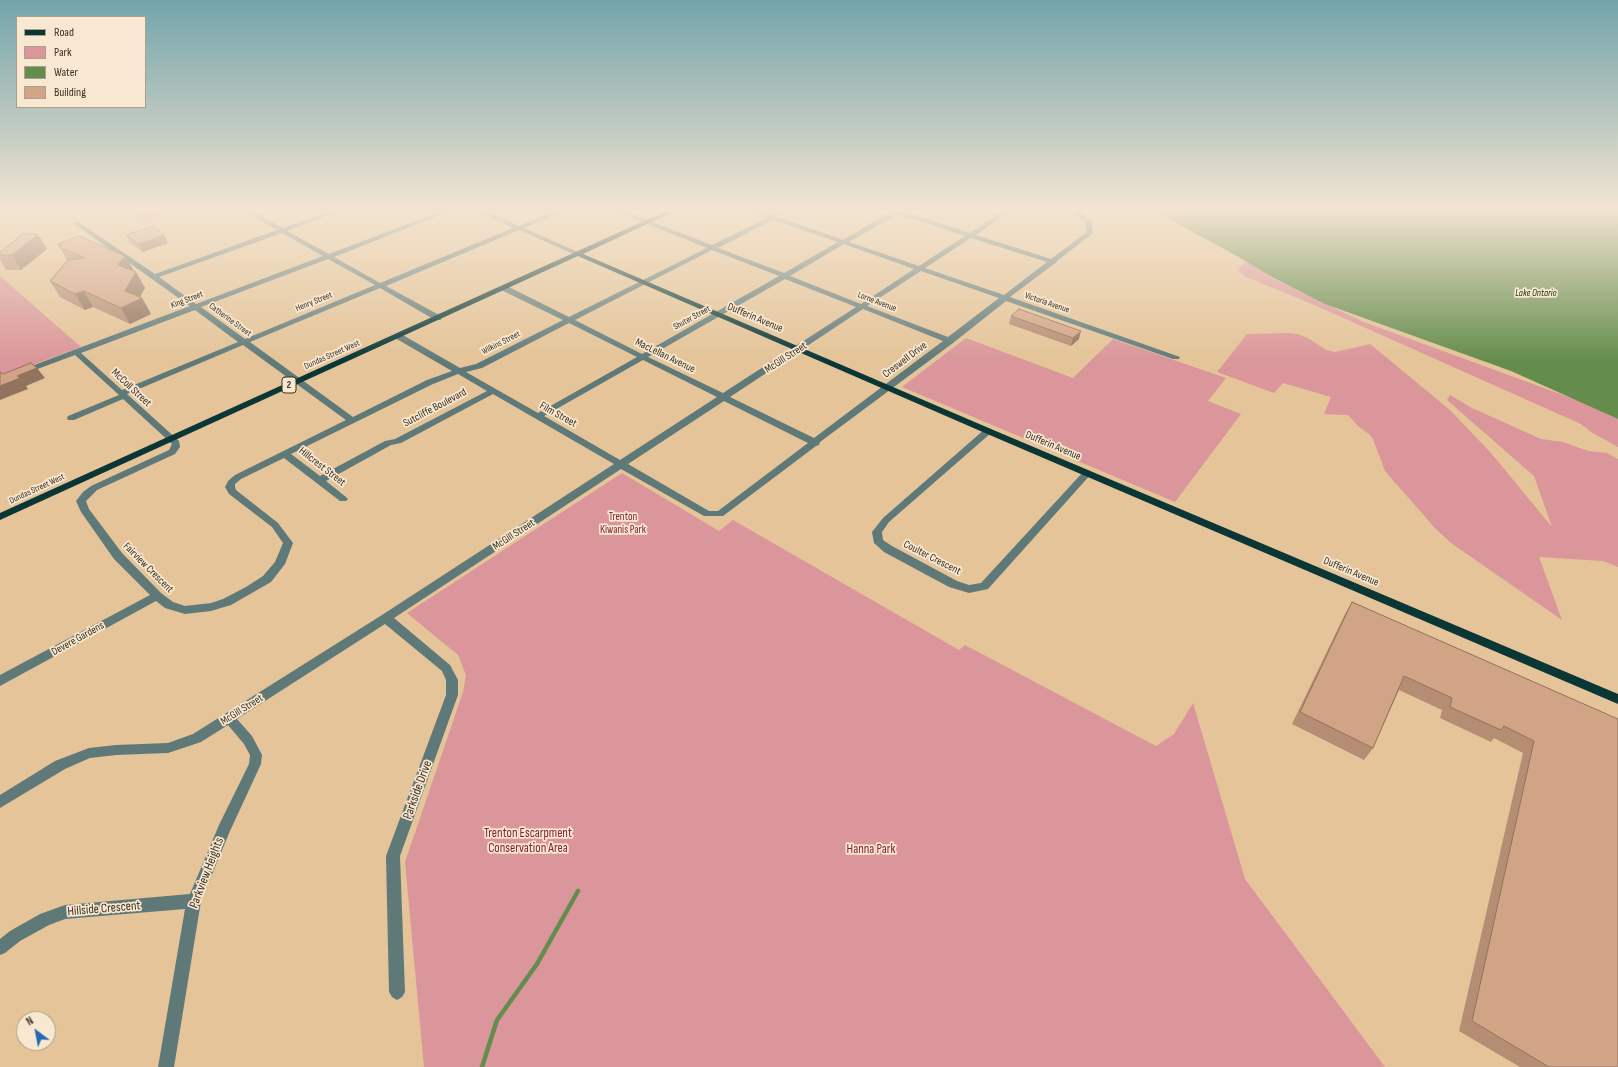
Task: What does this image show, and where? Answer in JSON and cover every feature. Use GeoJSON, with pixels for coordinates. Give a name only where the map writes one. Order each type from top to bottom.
{"type":"FeatureCollection","features":[{"type":"Feature","properties":{"kind":"main road","name":"Dundas Street West"},"geometry":{"type":"LineString","coordinates":[[0,517],[563,261]]}},
{"type":"Feature","properties":{"kind":"main road","name":"Dufferin Avenue"},"geometry":{"type":"LineString","coordinates":[[594,261],[988,431],[1618,699]]}},
{"type":"Feature","properties":{"kind":"street","name":"Catherine Street"},"geometry":{"type":"LineString","coordinates":[[131,261],[352,420]]}},
{"type":"Feature","properties":{"kind":"street"},"geometry":{"type":"LineString","coordinates":[[154,277],[199,261]]}},
{"type":"Feature","properties":{"kind":"street","name":"King Street"},"geometry":{"type":"LineString","coordinates":[[0,381],[318,261]]}},
{"type":"Feature","properties":{"kind":"street"},"geometry":{"type":"LineString","coordinates":[[335,261],[438,318]]}},
{"type":"Feature","properties":{"kind":"street","name":"Henry Street"},"geometry":{"type":"LineString","coordinates":[[71,418],[122,394],[243,342],[440,261]]}},
{"type":"Feature","properties":{"kind":"street","name":"Wilkins Street"},"geometry":{"type":"LineString","coordinates":[[232,492],[230,487],[231,483],[238,477],[430,382],[458,371],[479,366],[687,261]]}},
{"type":"Feature","properties":{"kind":"street","name":"Lorne Avenue"},"geometry":{"type":"LineString","coordinates":[[746,261],[950,341]]}},
{"type":"Feature","properties":{"kind":"street","name":"Shuter Street"},"geometry":{"type":"LineString","coordinates":[[537,417],[811,261]]}},
{"type":"Feature","properties":{"kind":"street","name":"Victoria Avenue"},"geometry":{"type":"LineString","coordinates":[[895,261],[1176,357]]}},
{"type":"Feature","properties":{"kind":"street","name":"McGill Street"},"geometry":{"type":"LineString","coordinates":[[0,802],[60,766],[89,753],[116,750],[168,748],[197,738],[386,618],[934,261]]}},
{"type":"Feature","properties":{"kind":"street"},"geometry":{"type":"LineString","coordinates":[[1050,261],[1054,262]]}},
{"type":"Feature","properties":{"kind":"street","name":"Creswell Drive"},"geometry":{"type":"LineString","coordinates":[[707,514],[720,514],[729,509],[1054,262]]}},
{"type":"Feature","properties":{"kind":"street","name":"MacLellan Avenue"},"geometry":{"type":"LineString","coordinates":[[504,288],[816,443]]}},
{"type":"Feature","properties":{"kind":"street","name":"Film Street"},"geometry":{"type":"LineString","coordinates":[[398,336],[707,514]]}},
{"type":"Feature","properties":{"kind":"street","name":"McColl Street"},"geometry":{"type":"LineString","coordinates":[[77,353],[170,439]]}},
{"type":"Feature","properties":{"kind":"street","name":"Sutcliffe Boulevard"},"geometry":{"type":"LineString","coordinates":[[320,480],[388,443],[398,441],[488,389]]}},
{"type":"Feature","properties":{"kind":"street","name":"Coulter Crescent"},"geometry":{"type":"LineString","coordinates":[[988,431],[886,520],[877,532],[878,541],[888,549],[953,584],[969,589],[984,586],[1087,473]]}},
{"type":"Feature","properties":{"kind":"street","name":"Fairview Crescent"},"geometry":{"type":"LineString","coordinates":[[170,439],[176,443],[176,447],[172,452],[94,488],[86,494],[81,501],[93,524],[118,556],[156,596],[169,606],[185,610],[211,607],[227,602],[267,579],[280,564],[288,543],[275,525],[232,492]]}},
{"type":"Feature","properties":{"kind":"street","name":"Hillcrest Street"},"geometry":{"type":"LineString","coordinates":[[285,454],[343,499]]}},
{"type":"Feature","properties":{"kind":"street","name":"Devere Gardens"},"geometry":{"type":"LineString","coordinates":[[0,681],[156,596]]}},
{"type":"Feature","properties":{"kind":"street","name":"Parkside Drive"},"geometry":{"type":"LineString","coordinates":[[386,618],[446,668],[452,680],[452,695],[393,856],[397,992]]}},
{"type":"Feature","properties":{"kind":"street","name":"Parkview Heights"},"geometry":{"type":"LineString","coordinates":[[166,1067],[194,901],[224,829],[255,764],[256,755],[229,718]]}},
{"type":"Feature","properties":{"kind":"street","name":"Hillside Crescent"},"geometry":{"type":"LineString","coordinates":[[0,948],[21,932],[45,919],[65,912],[194,901]]}},
{"type":"Feature","properties":{"kind":"green space"},"geometry":{"type":"Polygon","coordinates":[[[1246,262],[1274,279],[1364,322],[1582,402],[1618,419],[1618,447],[1591,432],[1581,424],[1312,304],[1246,277],[1237,270],[1246,262]]]}},
{"type":"Feature","properties":{"kind":"green space"},"geometry":{"type":"Polygon","coordinates":[[[0,276],[81,347],[0,377],[0,276]]]}},
{"type":"Feature","properties":{"kind":"green space"},"geometry":{"type":"Polygon","coordinates":[[[1247,334],[1298,334],[1308,338],[1326,350],[1335,352],[1370,344],[1450,410],[1491,453],[1552,527],[1534,476],[1447,400],[1450,395],[1472,408],[1541,439],[1563,442],[1588,451],[1607,453],[1618,459],[1618,567],[1603,561],[1539,557],[1562,620],[1451,543],[1434,527],[1385,471],[1373,439],[1369,434],[1359,427],[1348,415],[1324,414],[1331,397],[1283,383],[1274,393],[1217,372],[1247,334]]]}},
{"type":"Feature","properties":{"kind":"green space"},"geometry":{"type":"Polygon","coordinates":[[[966,338],[1073,378],[1113,339],[1226,378],[1208,401],[1241,414],[1175,502],[902,387],[966,338]]]}},
{"type":"Feature","properties":{"kind":"green space","name":"Hanna Park"},"geometry":{"type":"Polygon","coordinates":[[[622,473],[719,531],[733,520],[959,650],[965,645],[1156,746],[1174,734],[1193,703],[1245,879],[1385,1067],[424,1067],[405,862],[463,692],[466,675],[458,655],[407,613],[622,473]]]}},
{"type":"Feature","properties":{"kind":"water","name":"Lake Ontario"},"geometry":{"type":"Polygon","coordinates":[[[1245,261],[1618,261],[1618,419],[1511,371],[1325,304],[1270,276],[1245,261]]]}},
{"type":"Feature","properties":{"kind":"building"},"geometry":{"type":"Polygon","coordinates":[[[67,261],[121,261],[118,265],[136,272],[125,291],[142,298],[121,308],[84,291],[75,294],[50,281],[67,261]]]}},
{"type":"Feature","properties":{"kind":"building"},"geometry":{"type":"Polygon","coordinates":[[[1019,309],[1081,331],[1073,338],[1011,316],[1019,309]]]}},
{"type":"Feature","properties":{"kind":"building"},"geometry":{"type":"Polygon","coordinates":[[[31,363],[37,368],[17,376],[20,378],[0,386],[0,372],[3,374],[31,363]]]}},
{"type":"Feature","properties":{"kind":"building"},"geometry":{"type":"Polygon","coordinates":[[[1352,602],[1618,719],[1618,1067],[1549,1067],[1472,1021],[1534,741],[1504,726],[1501,730],[1450,707],[1452,698],[1404,676],[1373,748],[1300,712],[1352,602]]]}},
{"type":"Feature","properties":{"kind":"waterway"},"geometry":{"type":"LineString","coordinates":[[482,1067],[497,1020],[537,964],[578,891]]}},
{"type":"Feature","properties":{"kind":"park label","name":"Trenton Kiwanis Park"},"geometry":{"type":"Point","coordinates":[623,523]}},
{"type":"Feature","properties":{"kind":"park label","name":"Trenton Escarpment Conservation Area"},"geometry":{"type":"Point","coordinates":[528,842]}}]}
